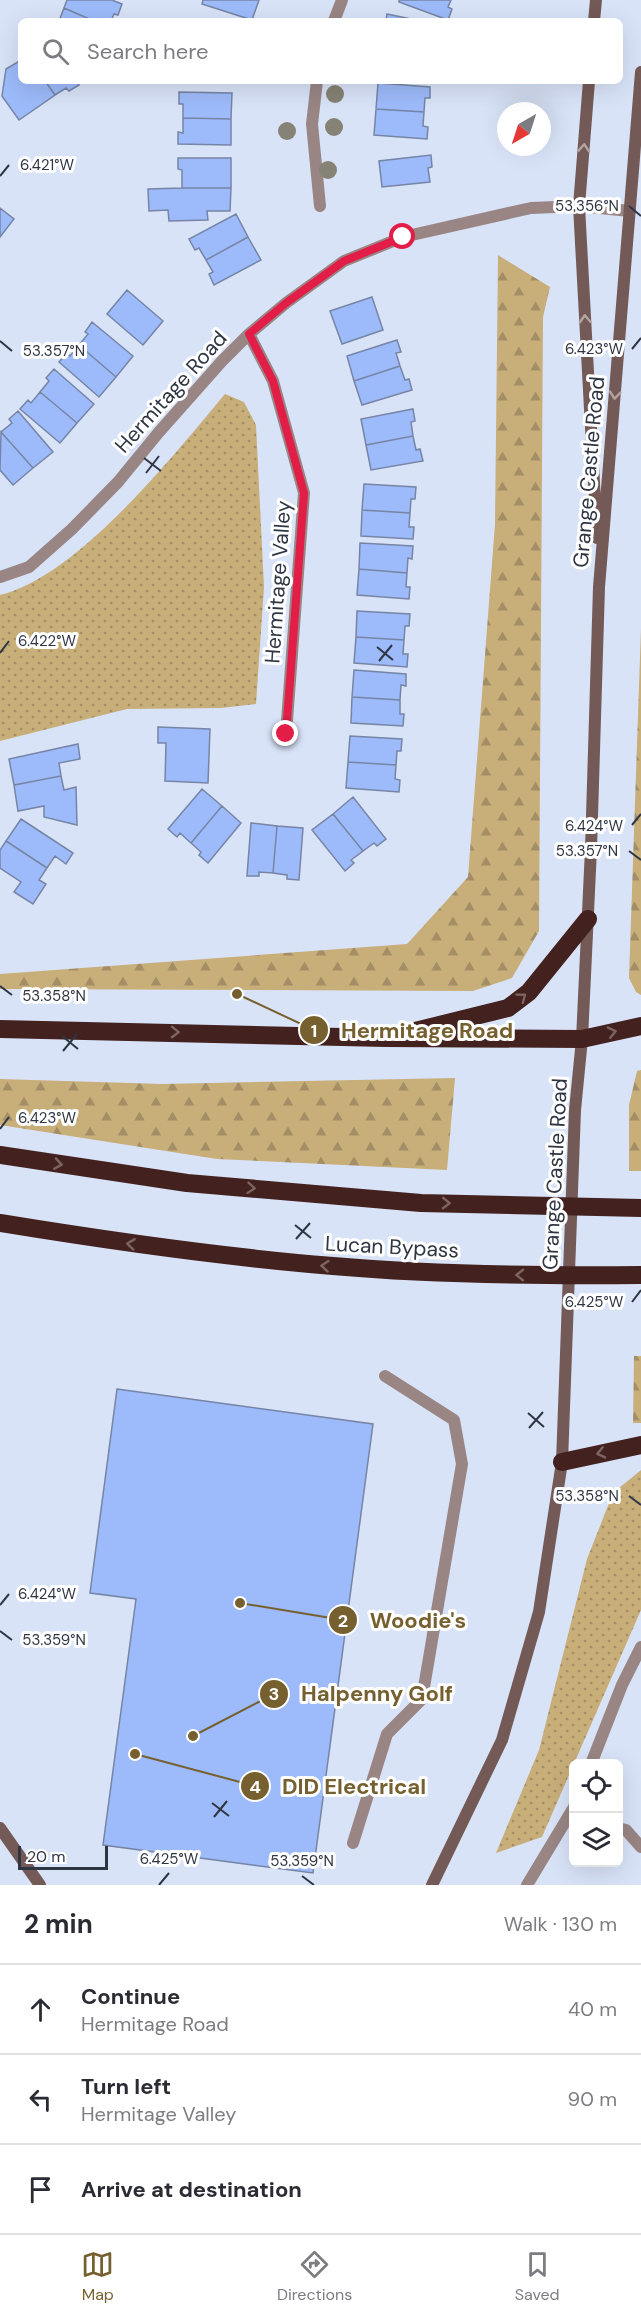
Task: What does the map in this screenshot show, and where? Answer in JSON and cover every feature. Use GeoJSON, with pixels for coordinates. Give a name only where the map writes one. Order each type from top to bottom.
{"type":"FeatureCollection","features":[{"type":"Feature","properties":{"kind":"highway"},"geometry":{"type":"LineString","coordinates":[[386,1038],[508,1008],[529,992],[588,919]]}},
{"type":"Feature","properties":{"kind":"highway"},"geometry":{"type":"LineString","coordinates":[[0,1029],[386,1038],[582,1039],[641,1026]]}},
{"type":"Feature","properties":{"kind":"highway"},"geometry":{"type":"LineString","coordinates":[[0,1155],[187,1183],[421,1203],[641,1208]]}},
{"type":"Feature","properties":{"kind":"highway","name":"Lucan Bypass"},"geometry":{"type":"LineString","coordinates":[[0,1222],[144,1246],[334,1267],[558,1276],[641,1275]]}},
{"type":"Feature","properties":{"kind":"highway"},"geometry":{"type":"LineString","coordinates":[[562,1462],[641,1445]]}},
{"type":"Feature","properties":{"kind":"main road"},"geometry":{"type":"LineString","coordinates":[[594,18],[596,0]]}},
{"type":"Feature","properties":{"kind":"main road","name":"Grange Castle Road"},"geometry":{"type":"LineString","coordinates":[[432,1885],[502,1740],[539,1612],[562,1462],[575,1110],[582,1039],[588,919],[599,587],[641,72]]}},
{"type":"Feature","properties":{"kind":"main road","name":"Grange Castle Road"},"geometry":{"type":"LineString","coordinates":[[589,84],[579,206],[599,587]]}},
{"type":"Feature","properties":{"kind":"main road"},"geometry":{"type":"LineString","coordinates":[[0,1827],[39,1885]]}},
{"type":"Feature","properties":{"kind":"street"},"geometry":{"type":"LineString","coordinates":[[335,18],[342,0]]}},
{"type":"Feature","properties":{"kind":"street"},"geometry":{"type":"LineString","coordinates":[[317,84],[312,124],[320,206]]}},
{"type":"Feature","properties":{"kind":"street","name":"Hermitage Road"},"geometry":{"type":"LineString","coordinates":[[0,577],[29,567],[72,528],[118,482],[167,423],[249,334],[286,303],[344,261],[403,237],[531,208],[579,206],[630,212]]}},
{"type":"Feature","properties":{"kind":"street","name":"Hermitage Valley"},"geometry":{"type":"LineString","coordinates":[[249,334],[273,381],[304,493],[286,734]]}},
{"type":"Feature","properties":{"kind":"street"},"geometry":{"type":"LineString","coordinates":[[353,1843],[387,1734],[422,1699],[462,1464],[454,1420],[385,1377]]}},
{"type":"Feature","properties":{"kind":"street"},"geometry":{"type":"LineString","coordinates":[[593,1759],[622,1685],[641,1647]]}},
{"type":"Feature","properties":{"kind":"street"},"geometry":{"type":"LineString","coordinates":[[527,1885],[572,1813]]}},
{"type":"Feature","properties":{"kind":"street"},"geometry":{"type":"LineString","coordinates":[[623,1829],[641,1846]]}},
{"type":"Feature","properties":{"kind":"green space"},"geometry":{"type":"Polygon","coordinates":[[[498,255],[550,287],[543,317],[539,931],[512,978],[473,991],[0,989],[0,974],[407,944],[468,877],[495,524],[498,255]]]}},
{"type":"Feature","properties":{"kind":"green space"},"geometry":{"type":"Polygon","coordinates":[[[225,394],[244,402],[256,425],[264,587],[256,704],[221,708],[127,709],[0,741],[0,595],[30,584],[60,565],[92,540],[152,480],[225,394]]]}},
{"type":"Feature","properties":{"kind":"green space"},"geometry":{"type":"Polygon","coordinates":[[[641,628],[641,995],[636,992],[629,978],[641,628]]]}},
{"type":"Feature","properties":{"kind":"green space"},"geometry":{"type":"Polygon","coordinates":[[[641,1070],[641,1171],[629,1171],[629,1105],[637,1071],[641,1070]]]}},
{"type":"Feature","properties":{"kind":"green space"},"geometry":{"type":"Polygon","coordinates":[[[455,1078],[447,1170],[217,1159],[0,1125],[0,1079],[162,1084],[455,1078]]]}},
{"type":"Feature","properties":{"kind":"green space"},"geometry":{"type":"Polygon","coordinates":[[[634,1356],[641,1356],[641,1423],[633,1423],[634,1356]]]}},
{"type":"Feature","properties":{"kind":"green space"},"geometry":{"type":"Polygon","coordinates":[[[641,1470],[641,1610],[576,1759],[569,1759],[569,1775],[542,1837],[496,1853],[539,1750],[587,1559],[613,1493],[641,1470]]]}},
{"type":"Feature","properties":{"kind":"building"},"geometry":{"type":"Polygon","coordinates":[[[67,0],[112,0],[122,4],[118,15],[114,14],[112,18],[87,18],[64,8],[67,0]]]}},
{"type":"Feature","properties":{"kind":"building"},"geometry":{"type":"Polygon","coordinates":[[[203,0],[259,0],[253,18],[246,18],[202,4],[203,0]]]}},
{"type":"Feature","properties":{"kind":"building"},"geometry":{"type":"Polygon","coordinates":[[[399,0],[451,0],[448,7],[452,9],[449,18],[443,18],[399,2],[399,0]]]}},
{"type":"Feature","properties":{"kind":"building"},"geometry":{"type":"Polygon","coordinates":[[[64,8],[87,18],[60,18],[64,8]]]}},
{"type":"Feature","properties":{"kind":"building"},"geometry":{"type":"Polygon","coordinates":[[[387,14],[406,18],[386,18],[387,14]]]}},
{"type":"Feature","properties":{"kind":"building"},"geometry":{"type":"Polygon","coordinates":[[[18,62],[18,84],[47,84],[55,95],[19,120],[2,96],[6,69],[18,62]]]}},
{"type":"Feature","properties":{"kind":"building"},"geometry":{"type":"Polygon","coordinates":[[[47,84],[79,85],[69,91],[66,88],[55,95],[47,84]]]}},
{"type":"Feature","properties":{"kind":"building"},"geometry":{"type":"Polygon","coordinates":[[[378,84],[430,87],[430,98],[425,98],[424,112],[376,109],[378,84]]]}},
{"type":"Feature","properties":{"kind":"building"},"geometry":{"type":"Polygon","coordinates":[[[179,92],[232,93],[231,119],[183,118],[183,104],[179,104],[179,92]]]}},
{"type":"Feature","properties":{"kind":"building"},"geometry":{"type":"Polygon","coordinates":[[[376,109],[424,112],[423,126],[428,127],[427,139],[374,135],[376,109]]]}},
{"type":"Feature","properties":{"kind":"building"},"geometry":{"type":"Polygon","coordinates":[[[183,118],[231,119],[231,145],[178,144],[178,132],[183,133],[183,118]]]}},
{"type":"Feature","properties":{"kind":"building"},"geometry":{"type":"Polygon","coordinates":[[[431,155],[432,167],[428,168],[430,182],[382,187],[379,161],[431,155]]]}},
{"type":"Feature","properties":{"kind":"building"},"geometry":{"type":"Polygon","coordinates":[[[178,158],[231,158],[231,188],[182,188],[182,170],[178,169],[178,158]]]}},
{"type":"Feature","properties":{"kind":"building"},"geometry":{"type":"Polygon","coordinates":[[[231,188],[230,211],[207,211],[208,220],[169,221],[168,210],[149,211],[148,189],[231,188]]]}},
{"type":"Feature","properties":{"kind":"building"},"geometry":{"type":"Polygon","coordinates":[[[0,208],[14,219],[0,237],[0,208]]]}},
{"type":"Feature","properties":{"kind":"building"},"geometry":{"type":"Polygon","coordinates":[[[236,214],[248,237],[206,260],[199,248],[195,250],[189,239],[236,214]]]}},
{"type":"Feature","properties":{"kind":"building"},"geometry":{"type":"Polygon","coordinates":[[[248,237],[261,260],[214,285],[209,274],[213,272],[206,260],[248,237]]]}},
{"type":"Feature","properties":{"kind":"building"},"geometry":{"type":"Polygon","coordinates":[[[127,290],[163,321],[143,345],[107,314],[127,290]]]}},
{"type":"Feature","properties":{"kind":"building"},"geometry":{"type":"Polygon","coordinates":[[[372,297],[383,330],[342,344],[330,311],[372,297]]]}},
{"type":"Feature","properties":{"kind":"building"},"geometry":{"type":"Polygon","coordinates":[[[92,322],[133,356],[116,377],[79,345],[88,334],[85,332],[92,322]]]}},
{"type":"Feature","properties":{"kind":"building"},"geometry":{"type":"Polygon","coordinates":[[[397,340],[401,352],[396,353],[400,366],[354,381],[347,356],[397,340]]]}},
{"type":"Feature","properties":{"kind":"building"},"geometry":{"type":"Polygon","coordinates":[[[79,345],[116,377],[99,397],[59,362],[67,353],[70,356],[79,345]]]}},
{"type":"Feature","properties":{"kind":"building"},"geometry":{"type":"Polygon","coordinates":[[[400,366],[405,380],[409,379],[412,390],[362,405],[354,381],[400,366]]]}},
{"type":"Feature","properties":{"kind":"building"},"geometry":{"type":"Polygon","coordinates":[[[54,369],[94,404],[77,423],[40,392],[49,381],[46,378],[54,369]]]}},
{"type":"Feature","properties":{"kind":"building"},"geometry":{"type":"Polygon","coordinates":[[[40,392],[77,423],[60,443],[20,409],[28,400],[31,403],[40,392]]]}},
{"type":"Feature","properties":{"kind":"building"},"geometry":{"type":"Polygon","coordinates":[[[413,409],[415,421],[411,422],[413,436],[366,445],[361,419],[413,409]]]}},
{"type":"Feature","properties":{"kind":"building"},"geometry":{"type":"Polygon","coordinates":[[[18,411],[53,452],[33,468],[1,432],[12,423],[9,419],[18,411]]]}},
{"type":"Feature","properties":{"kind":"building"},"geometry":{"type":"Polygon","coordinates":[[[1,432],[33,468],[13,485],[0,470],[1,432]]]}},
{"type":"Feature","properties":{"kind":"building"},"geometry":{"type":"Polygon","coordinates":[[[413,436],[416,450],[420,449],[423,461],[371,470],[366,445],[413,436]]]}},
{"type":"Feature","properties":{"kind":"building"},"geometry":{"type":"Polygon","coordinates":[[[364,484],[416,487],[415,499],[411,499],[410,513],[362,510],[364,484]]]}},
{"type":"Feature","properties":{"kind":"building"},"geometry":{"type":"Polygon","coordinates":[[[362,510],[410,513],[409,527],[414,527],[413,539],[361,536],[362,510]]]}},
{"type":"Feature","properties":{"kind":"building"},"geometry":{"type":"Polygon","coordinates":[[[360,543],[413,546],[412,559],[408,558],[407,573],[359,569],[360,543]]]}},
{"type":"Feature","properties":{"kind":"building"},"geometry":{"type":"Polygon","coordinates":[[[359,569],[407,573],[406,587],[410,587],[409,599],[357,595],[359,569]]]}},
{"type":"Feature","properties":{"kind":"building"},"geometry":{"type":"Polygon","coordinates":[[[357,611],[410,614],[409,626],[405,626],[404,640],[356,637],[357,611]]]}},
{"type":"Feature","properties":{"kind":"building"},"geometry":{"type":"Polygon","coordinates":[[[356,637],[404,640],[403,654],[408,654],[407,667],[354,663],[356,637]]]}},
{"type":"Feature","properties":{"kind":"building"},"geometry":{"type":"Polygon","coordinates":[[[354,670],[406,674],[406,686],[401,685],[400,700],[352,697],[354,670]]]}},
{"type":"Feature","properties":{"kind":"building"},"geometry":{"type":"Polygon","coordinates":[[[352,697],[400,700],[400,714],[404,714],[403,726],[351,723],[352,697]]]}},
{"type":"Feature","properties":{"kind":"building"},"geometry":{"type":"Polygon","coordinates":[[[158,727],[210,729],[208,783],[165,781],[166,743],[158,743],[158,727]]]}},
{"type":"Feature","properties":{"kind":"building"},"geometry":{"type":"Polygon","coordinates":[[[350,736],[402,739],[401,751],[397,751],[396,765],[348,762],[350,736]]]}},
{"type":"Feature","properties":{"kind":"building"},"geometry":{"type":"Polygon","coordinates":[[[78,744],[80,759],[59,763],[61,776],[14,785],[9,759],[78,744]]]}},
{"type":"Feature","properties":{"kind":"building"},"geometry":{"type":"Polygon","coordinates":[[[348,762],[396,765],[395,779],[400,780],[399,792],[346,788],[348,762]]]}},
{"type":"Feature","properties":{"kind":"building"},"geometry":{"type":"Polygon","coordinates":[[[61,776],[64,790],[76,787],[77,825],[44,817],[44,806],[18,811],[14,785],[61,776]]]}},
{"type":"Feature","properties":{"kind":"building"},"geometry":{"type":"Polygon","coordinates":[[[202,789],[222,806],[191,843],[180,833],[177,837],[168,829],[202,789]]]}},
{"type":"Feature","properties":{"kind":"building"},"geometry":{"type":"Polygon","coordinates":[[[353,797],[386,839],[377,846],[374,843],[363,851],[333,814],[353,797]]]}},
{"type":"Feature","properties":{"kind":"building"},"geometry":{"type":"Polygon","coordinates":[[[222,806],[241,823],[208,863],[191,843],[222,806]]]}},
{"type":"Feature","properties":{"kind":"building"},"geometry":{"type":"Polygon","coordinates":[[[333,814],[363,851],[351,860],[354,863],[345,871],[312,830],[333,814]]]}},
{"type":"Feature","properties":{"kind":"building"},"geometry":{"type":"Polygon","coordinates":[[[21,819],[73,853],[66,864],[55,856],[47,868],[6,841],[21,819]]]}},
{"type":"Feature","properties":{"kind":"building"},"geometry":{"type":"Polygon","coordinates":[[[251,823],[277,826],[273,873],[259,872],[259,876],[247,876],[251,823]]]}},
{"type":"Feature","properties":{"kind":"building"},"geometry":{"type":"Polygon","coordinates":[[[277,826],[303,828],[299,880],[287,879],[287,875],[273,873],[277,826]]]}},
{"type":"Feature","properties":{"kind":"building"},"geometry":{"type":"Polygon","coordinates":[[[6,841],[47,868],[39,880],[46,884],[33,904],[14,892],[21,882],[0,868],[0,850],[6,841]]]}},
{"type":"Feature","properties":{"kind":"building"},"geometry":{"type":"Polygon","coordinates":[[[117,1389],[373,1424],[313,1873],[103,1845],[136,1599],[90,1593],[117,1389]]]}},
{"type":"Feature","properties":{"kind":"place","name":"Hermitage Road"},"geometry":{"type":"Point","coordinates":[237,994]}},
{"type":"Feature","properties":{"kind":"place","name":"Woodie's"},"geometry":{"type":"Point","coordinates":[240,1603]}},
{"type":"Feature","properties":{"kind":"place","name":"Halpenny Golf"},"geometry":{"type":"Point","coordinates":[193,1736]}},
{"type":"Feature","properties":{"kind":"place","name":"DID Electrical"},"geometry":{"type":"Point","coordinates":[135,1754]}},
{"type":"Feature","properties":{"kind":"route"},"geometry":{"type":"LineString","coordinates":[[286,734],[304,493],[273,381],[249,334],[286,303],[344,261],[403,237]]}}]}
